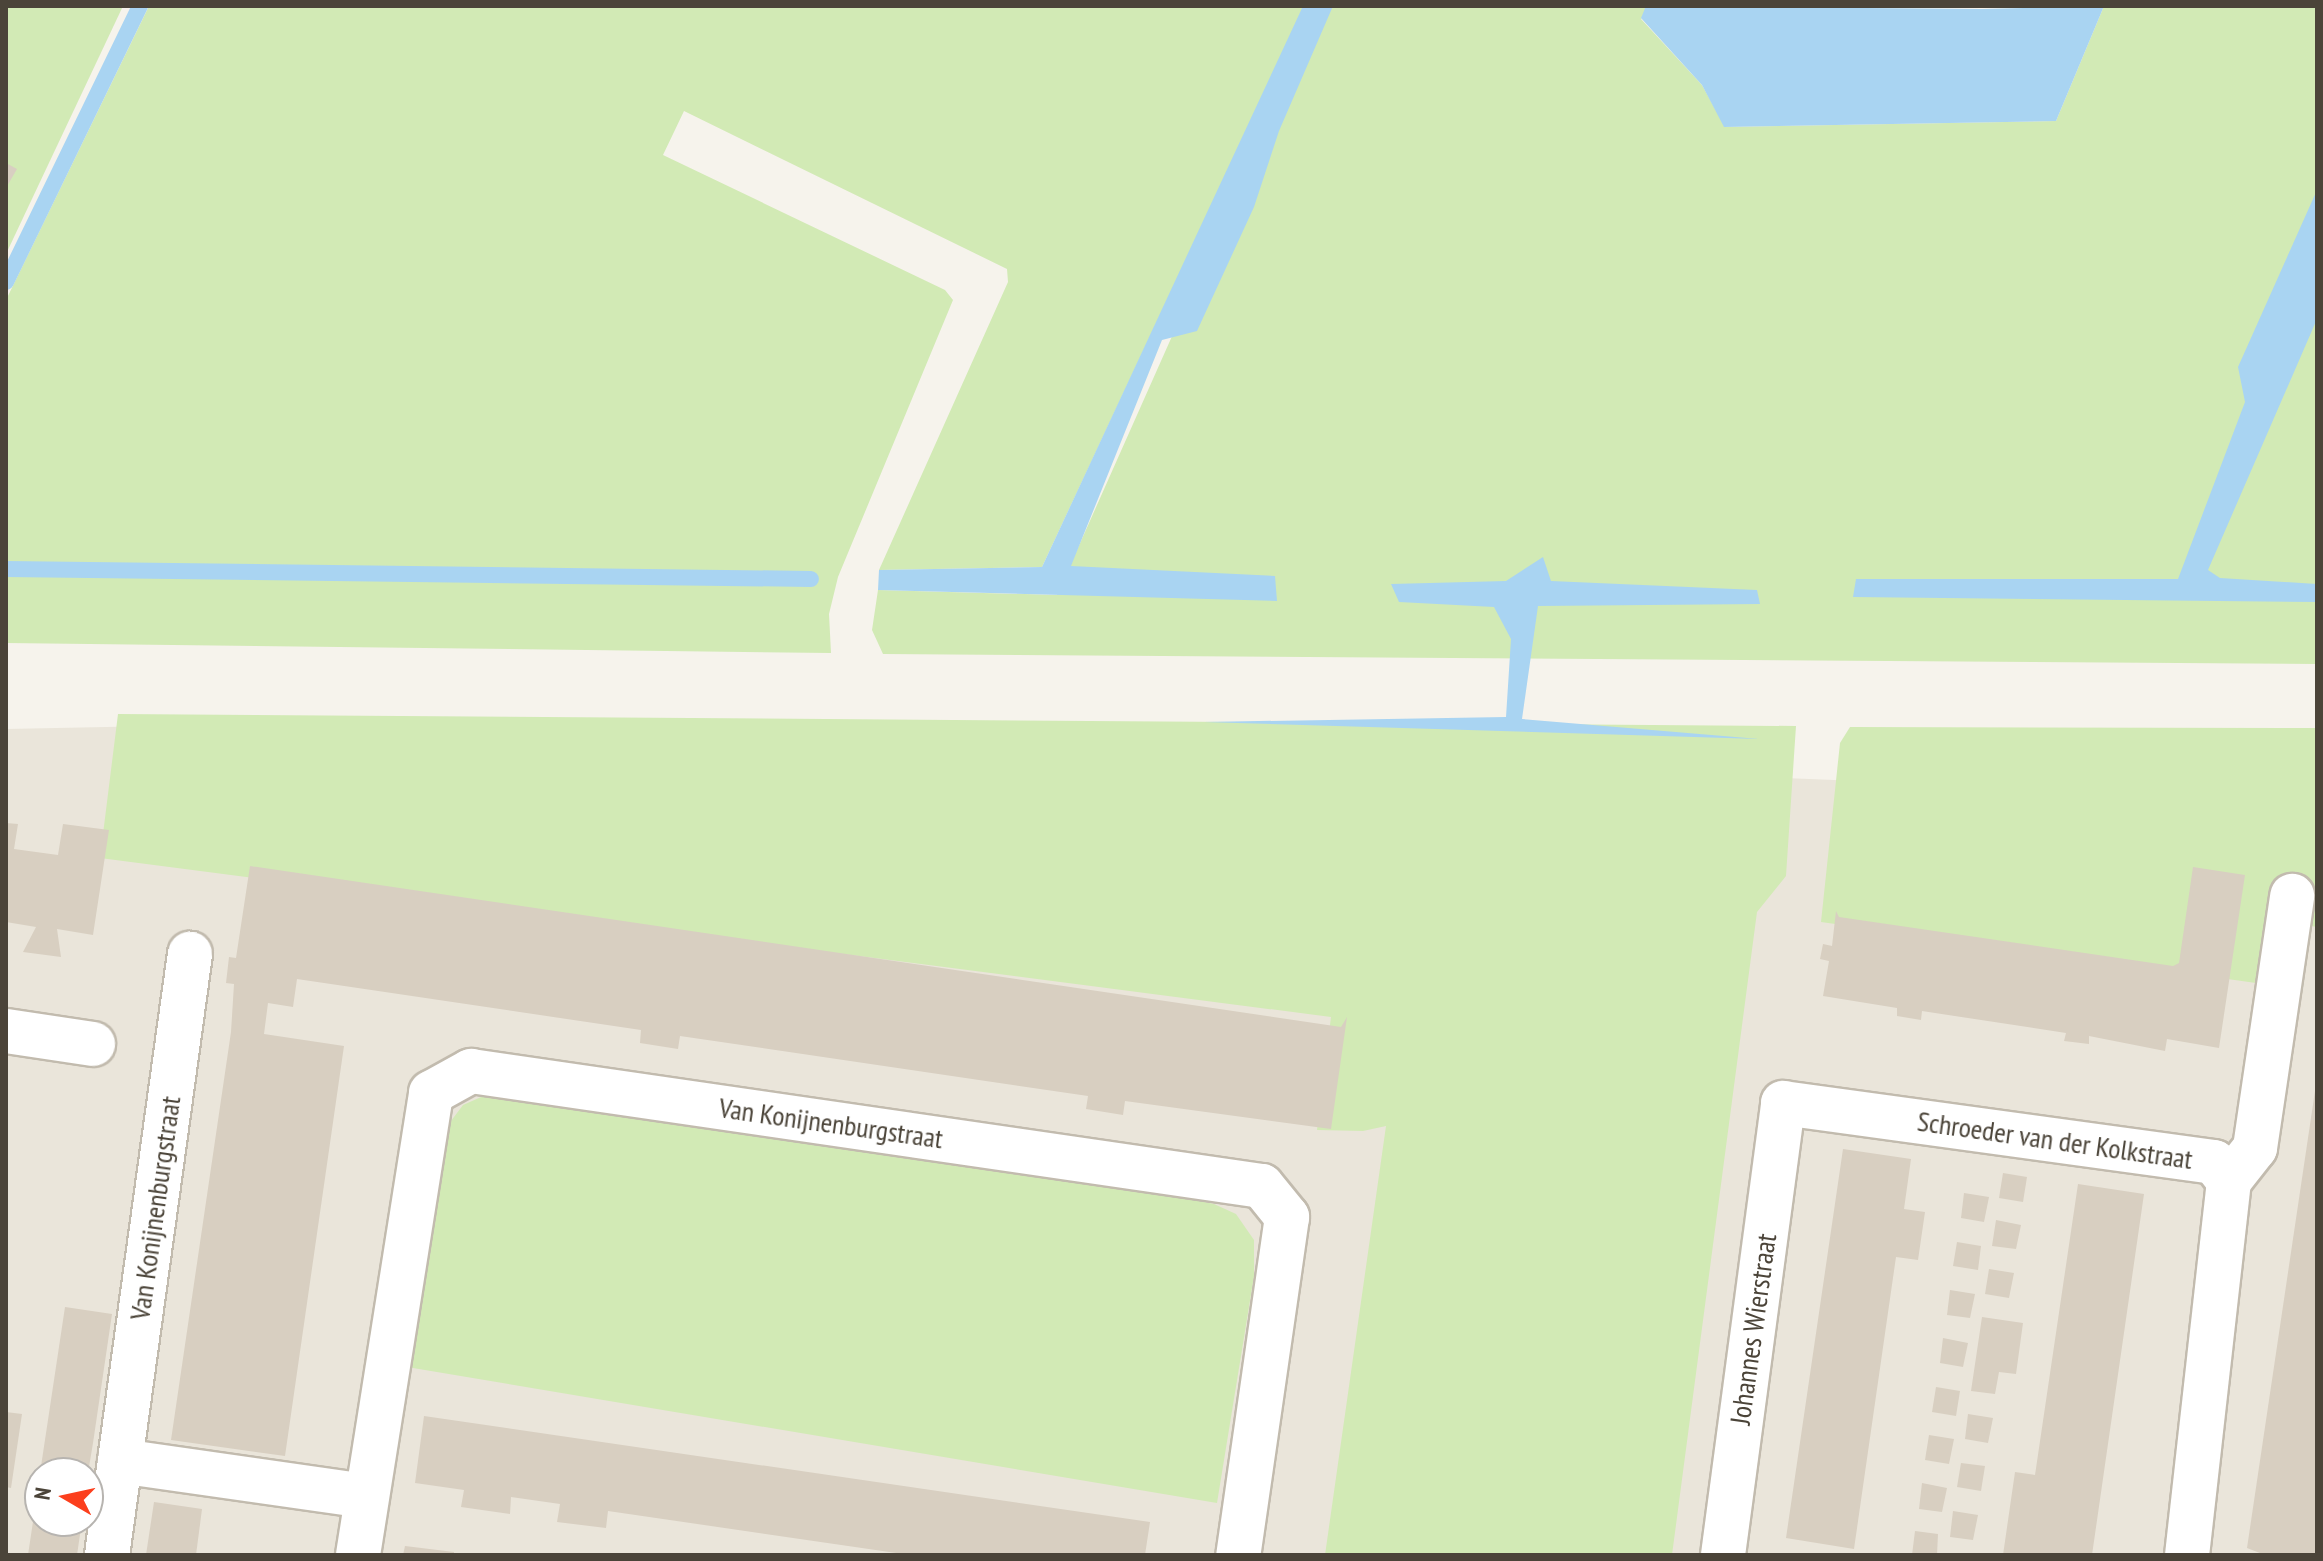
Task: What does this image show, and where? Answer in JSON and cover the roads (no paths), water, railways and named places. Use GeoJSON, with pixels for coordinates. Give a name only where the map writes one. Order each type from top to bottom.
{"type":"FeatureCollection","features":[{"type":"Feature","properties":{"kind":"street"},"geometry":{"type":"LineString","coordinates":[[2229,1181],[2255,1148],[2292,896]]}},
{"type":"Feature","properties":{"kind":"street","name":"Van Konijnenburgstraat"},"geometry":{"type":"LineString","coordinates":[[107,1555],[190,954]]}},
{"type":"Feature","properties":{"kind":"street"},"geometry":{"type":"LineString","coordinates":[[6,1031],[93,1044]]}},
{"type":"Feature","properties":{"kind":"street","name":"Van Konijnenburgstraat"},"geometry":{"type":"LineString","coordinates":[[358,1555],[431,1093],[471,1071],[1262,1186],[1287,1217],[1238,1555]]}},
{"type":"Feature","properties":{"kind":"street","name":"Schroeder van der Kolkstraat"},"geometry":{"type":"LineString","coordinates":[[1783,1103],[2214,1162],[2229,1181],[2187,1555]]}},
{"type":"Feature","properties":{"kind":"street","name":"Johannes Wierstraat"},"geometry":{"type":"LineString","coordinates":[[1723,1555],[1783,1103]]}},
{"type":"Feature","properties":{"kind":"street"},"geometry":{"type":"LineString","coordinates":[[120,1461],[367,1496]]}},
{"type":"Feature","properties":{"kind":"water"},"geometry":{"type":"Polygon","coordinates":[[[1303,6],[1333,6],[1279,131],[1254,207],[1197,331],[1162,340],[1071,566],[1275,576],[1277,601],[878,590],[879,570],[1042,567],[1303,6]]]}},
{"type":"Feature","properties":{"kind":"water"},"geometry":{"type":"Polygon","coordinates":[[[1646,6],[1982,9],[2104,6],[2056,121],[1724,127],[1702,85],[1641,18],[1646,6]]]}},
{"type":"Feature","properties":{"kind":"water"},"geometry":{"type":"Polygon","coordinates":[[[2317,190],[2317,319],[2208,570],[2220,578],[2317,584],[2317,602],[1853,597],[1856,579],[2178,579],[2245,402],[2238,367],[2317,190]]]}},
{"type":"Feature","properties":{"kind":"water"},"geometry":{"type":"Polygon","coordinates":[[[1543,557],[1551,581],[1757,590],[1760,604],[1538,606],[1522,719],[1759,739],[1204,722],[1506,717],[1511,639],[1494,607],[1399,602],[1391,584],[1506,581],[1543,557]]]}},
{"type":"Feature","properties":{"kind":"waterway"},"geometry":{"type":"LineString","coordinates":[[6,282],[140,6]]}},
{"type":"Feature","properties":{"kind":"waterway"},"geometry":{"type":"LineString","coordinates":[[6,569],[811,579]]}}]}
